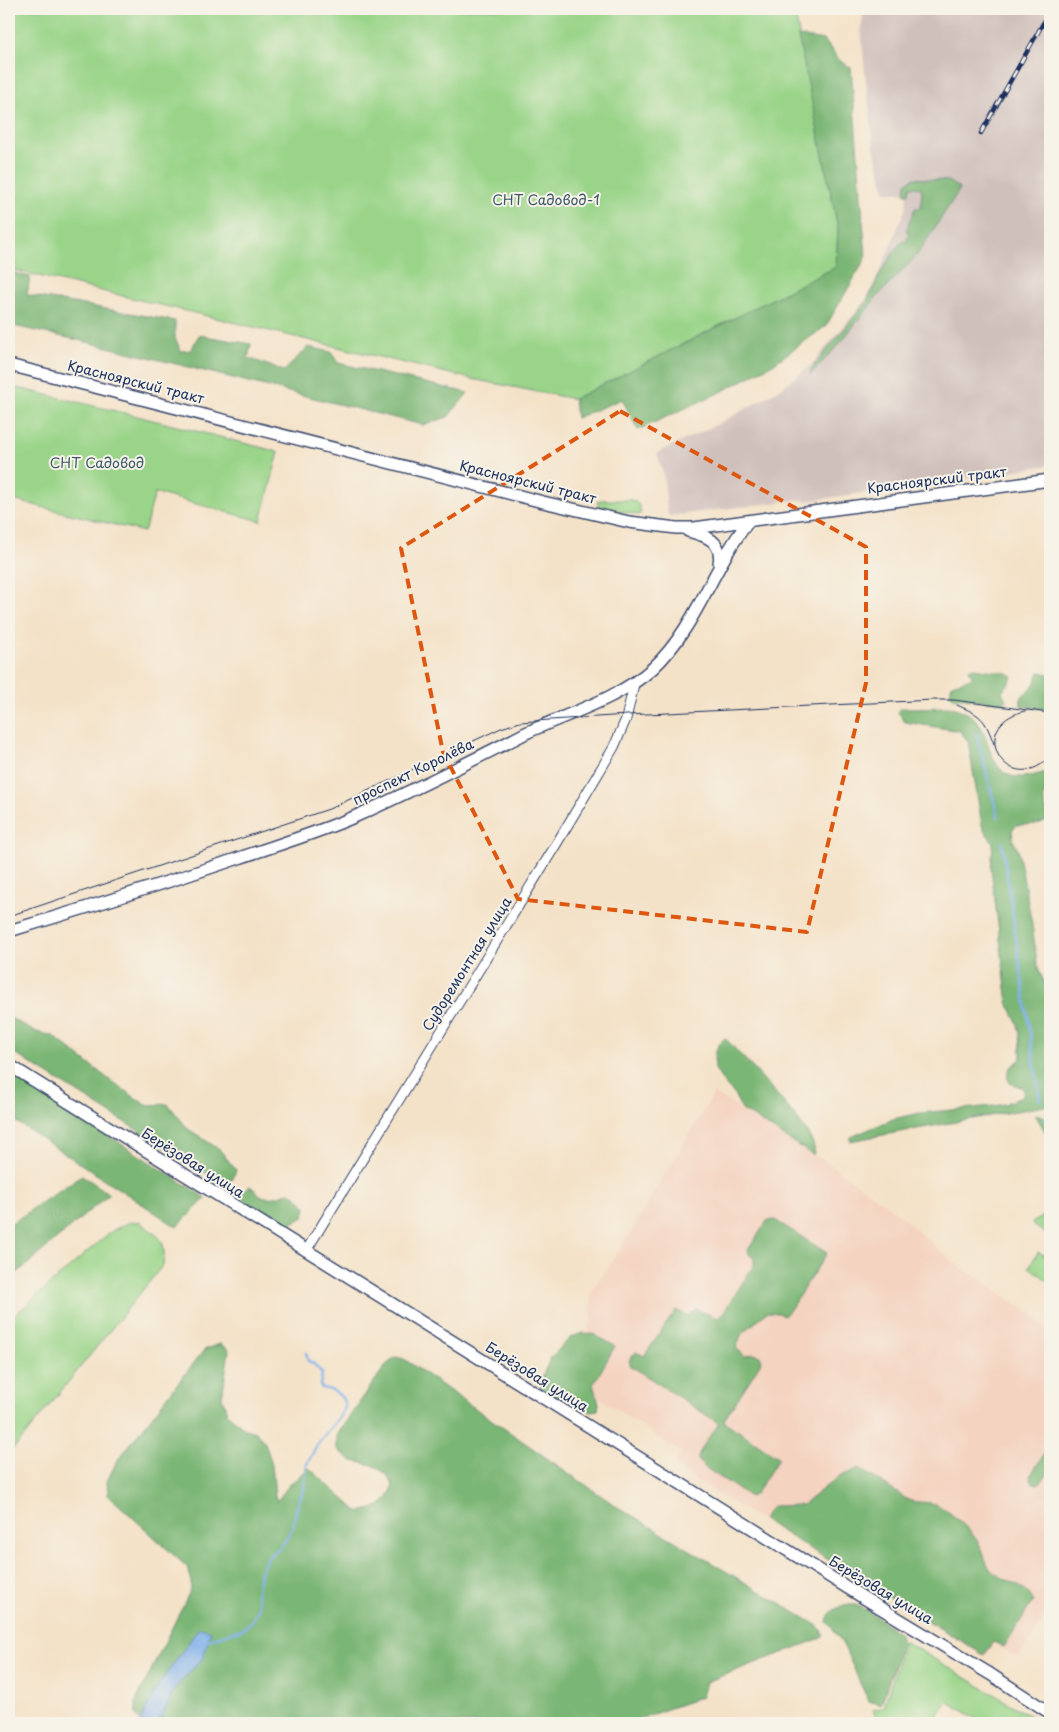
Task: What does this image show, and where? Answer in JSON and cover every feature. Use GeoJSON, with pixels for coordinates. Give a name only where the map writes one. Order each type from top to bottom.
{"type":"FeatureCollection","features":[{"type":"Feature","properties":{"kind":"main road","name":"Красноярский тракт"},"geometry":{"type":"LineString","coordinates":[[9,365],[543,502],[629,522],[676,528],[748,522],[1050,480]]}},
{"type":"Feature","properties":{"kind":"main road","name":"проспект Королёва"},"geometry":{"type":"LineString","coordinates":[[9,931],[190,874],[329,827],[634,684],[652,670],[676,642],[734,541],[748,522]]}},
{"type":"Feature","properties":{"kind":"main road"},"geometry":{"type":"LineString","coordinates":[[676,528],[698,534],[714,542],[720,551],[718,570]]}},
{"type":"Feature","properties":{"kind":"main road","name":"Берёзовая улица"},"geometry":{"type":"LineString","coordinates":[[9,1065],[1050,1713]]}},
{"type":"Feature","properties":{"kind":"street","name":"Судоремонтная улица"},"geometry":{"type":"LineString","coordinates":[[306,1250],[558,844],[614,747],[626,719],[634,684]]}},
{"type":"Feature","properties":{"kind":"highlighted area"},"geometry":{"type":"Polygon","coordinates":[[[620,411],[866,547],[866,683],[807,932],[518,899],[443,752],[401,548],[620,411]]]}},
{"type":"Feature","properties":{"kind":"shaded area"},"geometry":{"type":"Polygon","coordinates":[[[861,9],[1050,9],[1050,465],[808,501],[796,500],[668,516],[663,473],[657,453],[722,422],[779,390],[811,365],[865,301],[881,269],[906,207],[907,193],[885,192],[874,148],[865,72],[861,9]]]}},
{"type":"Feature","properties":{"kind":"shaded area"},"geometry":{"type":"Polygon","coordinates":[[[714,1093],[829,1164],[895,1211],[953,1262],[1032,1314],[1050,1334],[1050,1610],[1019,1658],[995,1644],[985,1657],[673,1466],[682,1453],[559,1371],[583,1340],[591,1324],[591,1292],[622,1246],[714,1093]]]}},
{"type":"Feature","properties":{"kind":"green space","name":"СНТ Садовод-1"},"geometry":{"type":"Polygon","coordinates":[[[9,9],[794,9],[838,228],[836,267],[574,399],[472,379],[9,269],[9,9]]]}},
{"type":"Feature","properties":{"kind":"green space"},"geometry":{"type":"Polygon","coordinates":[[[798,36],[824,40],[840,61],[851,68],[866,258],[826,326],[773,364],[721,392],[638,430],[622,399],[576,418],[574,399],[836,267],[838,228],[798,36]]]}},
{"type":"Feature","properties":{"kind":"green space"},"geometry":{"type":"Polygon","coordinates":[[[914,178],[948,181],[960,189],[917,255],[875,299],[841,342],[810,375],[811,369],[866,303],[882,270],[902,241],[906,242],[909,232],[906,231],[915,208],[921,208],[922,188],[910,187],[909,194],[905,194],[906,183],[914,178]]]}},
{"type":"Feature","properties":{"kind":"green space"},"geometry":{"type":"Polygon","coordinates":[[[9,272],[30,277],[27,295],[175,321],[175,338],[181,351],[191,350],[199,335],[251,344],[248,358],[284,371],[308,347],[331,352],[338,363],[468,393],[448,417],[423,425],[91,343],[9,325],[9,272]]]}},
{"type":"Feature","properties":{"kind":"green space","name":"СНТ Садовод"},"geometry":{"type":"Polygon","coordinates":[[[9,386],[279,452],[261,521],[155,493],[144,532],[9,499],[9,386]]]}},
{"type":"Feature","properties":{"kind":"green space"},"geometry":{"type":"Polygon","coordinates":[[[600,500],[631,500],[639,505],[641,513],[638,515],[599,506],[597,502],[600,500]]]}},
{"type":"Feature","properties":{"kind":"green space"},"geometry":{"type":"Polygon","coordinates":[[[974,668],[1007,673],[1013,676],[1002,692],[1006,700],[1004,703],[953,697],[950,693],[952,684],[971,678],[973,675],[969,669],[974,668]]]}},
{"type":"Feature","properties":{"kind":"green space"},"geometry":{"type":"Polygon","coordinates":[[[1039,672],[1049,674],[1050,710],[1021,706],[1022,696],[1032,687],[1039,672]]]}},
{"type":"Feature","properties":{"kind":"green space"},"geometry":{"type":"Polygon","coordinates":[[[952,707],[971,715],[981,726],[994,760],[1006,773],[1020,777],[1050,771],[1050,789],[1046,791],[1044,797],[1045,806],[1050,813],[1048,817],[1041,823],[1017,825],[1012,830],[1013,840],[1018,850],[1032,924],[1037,964],[1044,983],[1050,989],[1050,1105],[850,1141],[851,1137],[893,1119],[920,1113],[1004,1104],[1022,1097],[1024,1092],[1023,1088],[1010,1083],[1007,1076],[1010,1068],[1021,1059],[1020,1035],[1017,1022],[1008,1003],[991,869],[993,842],[982,825],[968,741],[960,731],[905,722],[898,712],[899,709],[905,708],[952,707]]]}},
{"type":"Feature","properties":{"kind":"green space"},"geometry":{"type":"Polygon","coordinates":[[[9,1017],[33,1031],[53,1036],[111,1081],[146,1105],[168,1104],[188,1129],[219,1149],[236,1170],[232,1180],[222,1183],[9,1050],[9,1017]]]}},
{"type":"Feature","properties":{"kind":"green space"},"geometry":{"type":"Polygon","coordinates":[[[725,1038],[775,1092],[801,1124],[814,1147],[813,1155],[742,1110],[734,1094],[725,1085],[715,1069],[714,1058],[718,1045],[725,1038]]]}},
{"type":"Feature","properties":{"kind":"green space"},"geometry":{"type":"Polygon","coordinates":[[[9,1072],[206,1198],[177,1227],[9,1117],[9,1072]]]}},
{"type":"Feature","properties":{"kind":"green space"},"geometry":{"type":"Polygon","coordinates":[[[1035,1114],[1050,1118],[1050,1146],[1047,1135],[1035,1114]]]}},
{"type":"Feature","properties":{"kind":"green space"},"geometry":{"type":"Polygon","coordinates":[[[82,1175],[109,1194],[9,1280],[9,1225],[82,1175]]]}},
{"type":"Feature","properties":{"kind":"green space"},"geometry":{"type":"Polygon","coordinates":[[[249,1186],[265,1197],[276,1197],[290,1192],[306,1207],[304,1217],[288,1224],[279,1223],[267,1217],[255,1210],[241,1196],[242,1192],[249,1186]]]}},
{"type":"Feature","properties":{"kind":"green space"},"geometry":{"type":"Polygon","coordinates":[[[1050,1213],[1050,1236],[1034,1226],[1032,1222],[1050,1213]]]}},
{"type":"Feature","properties":{"kind":"green space"},"geometry":{"type":"Polygon","coordinates":[[[775,1220],[827,1253],[789,1311],[785,1315],[767,1312],[741,1335],[736,1348],[745,1356],[753,1354],[760,1356],[762,1361],[724,1420],[779,1458],[756,1493],[750,1497],[703,1466],[698,1459],[703,1447],[718,1425],[717,1422],[631,1366],[629,1360],[636,1352],[644,1356],[676,1310],[688,1316],[696,1309],[717,1318],[723,1313],[754,1265],[754,1259],[748,1250],[767,1221],[775,1220]]]}},
{"type":"Feature","properties":{"kind":"green space"},"geometry":{"type":"Polygon","coordinates":[[[130,1222],[140,1222],[157,1235],[164,1249],[163,1265],[18,1444],[9,1452],[9,1320],[102,1239],[115,1229],[130,1222]]]}},
{"type":"Feature","properties":{"kind":"green space"},"geometry":{"type":"Polygon","coordinates":[[[1038,1252],[1050,1258],[1050,1282],[1029,1267],[1038,1252]]]}},
{"type":"Feature","properties":{"kind":"green space"},"geometry":{"type":"Polygon","coordinates":[[[583,1333],[593,1334],[615,1346],[593,1385],[599,1403],[598,1410],[591,1411],[542,1392],[540,1381],[551,1357],[571,1337],[583,1333]]]}},
{"type":"Feature","properties":{"kind":"green space"},"geometry":{"type":"Polygon","coordinates":[[[220,1344],[229,1350],[222,1398],[228,1414],[245,1429],[256,1432],[265,1443],[272,1464],[277,1501],[290,1484],[309,1468],[358,1512],[371,1509],[385,1502],[393,1485],[387,1475],[373,1465],[353,1461],[337,1450],[337,1434],[386,1365],[396,1357],[404,1359],[616,1506],[818,1626],[824,1635],[821,1638],[706,1682],[702,1697],[627,1723],[159,1723],[175,1688],[187,1675],[199,1628],[160,1683],[140,1721],[136,1715],[136,1701],[191,1589],[191,1578],[187,1567],[108,1495],[107,1481],[117,1461],[204,1350],[220,1344]]]}},
{"type":"Feature","properties":{"kind":"green space"},"geometry":{"type":"Polygon","coordinates":[[[1050,1445],[1048,1472],[1042,1481],[1037,1484],[1032,1482],[1030,1476],[1050,1445]]]}},
{"type":"Feature","properties":{"kind":"green space"},"geometry":{"type":"Polygon","coordinates":[[[859,1468],[908,1500],[937,1505],[952,1515],[976,1539],[993,1572],[1022,1588],[1031,1596],[1033,1601],[1004,1647],[994,1642],[984,1655],[763,1520],[773,1506],[802,1505],[837,1478],[859,1468]]]}},
{"type":"Feature","properties":{"kind":"green space"},"geometry":{"type":"Polygon","coordinates":[[[844,1605],[856,1605],[869,1611],[899,1634],[902,1642],[881,1705],[869,1701],[846,1650],[827,1622],[830,1613],[844,1605]]]}},
{"type":"Feature","properties":{"kind":"green space"},"geometry":{"type":"Polygon","coordinates":[[[904,1641],[1032,1717],[1028,1723],[984,1723],[947,1701],[934,1723],[878,1723],[873,1710],[884,1707],[904,1641]]]}},
{"type":"Feature","properties":{"kind":"water"},"geometry":{"type":"Polygon","coordinates":[[[199,1628],[211,1631],[203,1658],[175,1688],[159,1723],[139,1723],[160,1683],[199,1628]]]}},
{"type":"Feature","properties":{"kind":"waterway"},"geometry":{"type":"LineString","coordinates":[[976,733],[998,817]]}},
{"type":"Feature","properties":{"kind":"waterway"},"geometry":{"type":"LineString","coordinates":[[1002,842],[1040,1100]]}},
{"type":"Feature","properties":{"kind":"waterway"},"geometry":{"type":"LineString","coordinates":[[1045,1117],[1050,1130]]}},
{"type":"Feature","properties":{"kind":"waterway"},"geometry":{"type":"LineString","coordinates":[[207,1640],[243,1629],[253,1620],[259,1607],[257,1592],[260,1572],[268,1557],[282,1546],[293,1526],[304,1488],[307,1464],[317,1445],[345,1408],[345,1403],[341,1396],[331,1390],[322,1388],[320,1385],[322,1373],[313,1363],[308,1361],[306,1353]]}},
{"type":"Feature","properties":{"kind":"tram line"},"geometry":{"type":"LineString","coordinates":[[9,916],[329,809],[501,728],[520,722],[933,700],[954,700],[1050,713]]}},
{"type":"Feature","properties":{"kind":"tram line"},"geometry":{"type":"LineString","coordinates":[[957,705],[981,718],[988,728],[994,744]]}},
{"type":"Feature","properties":{"kind":"tram line"},"geometry":{"type":"LineString","coordinates":[[1025,711],[1007,719],[997,730],[995,743],[999,755],[1007,765],[1019,770],[1034,768],[1050,757]]}},
{"type":"Feature","properties":{"kind":"railway"},"geometry":{"type":"LineString","coordinates":[[981,133],[1050,11]]}}]}
